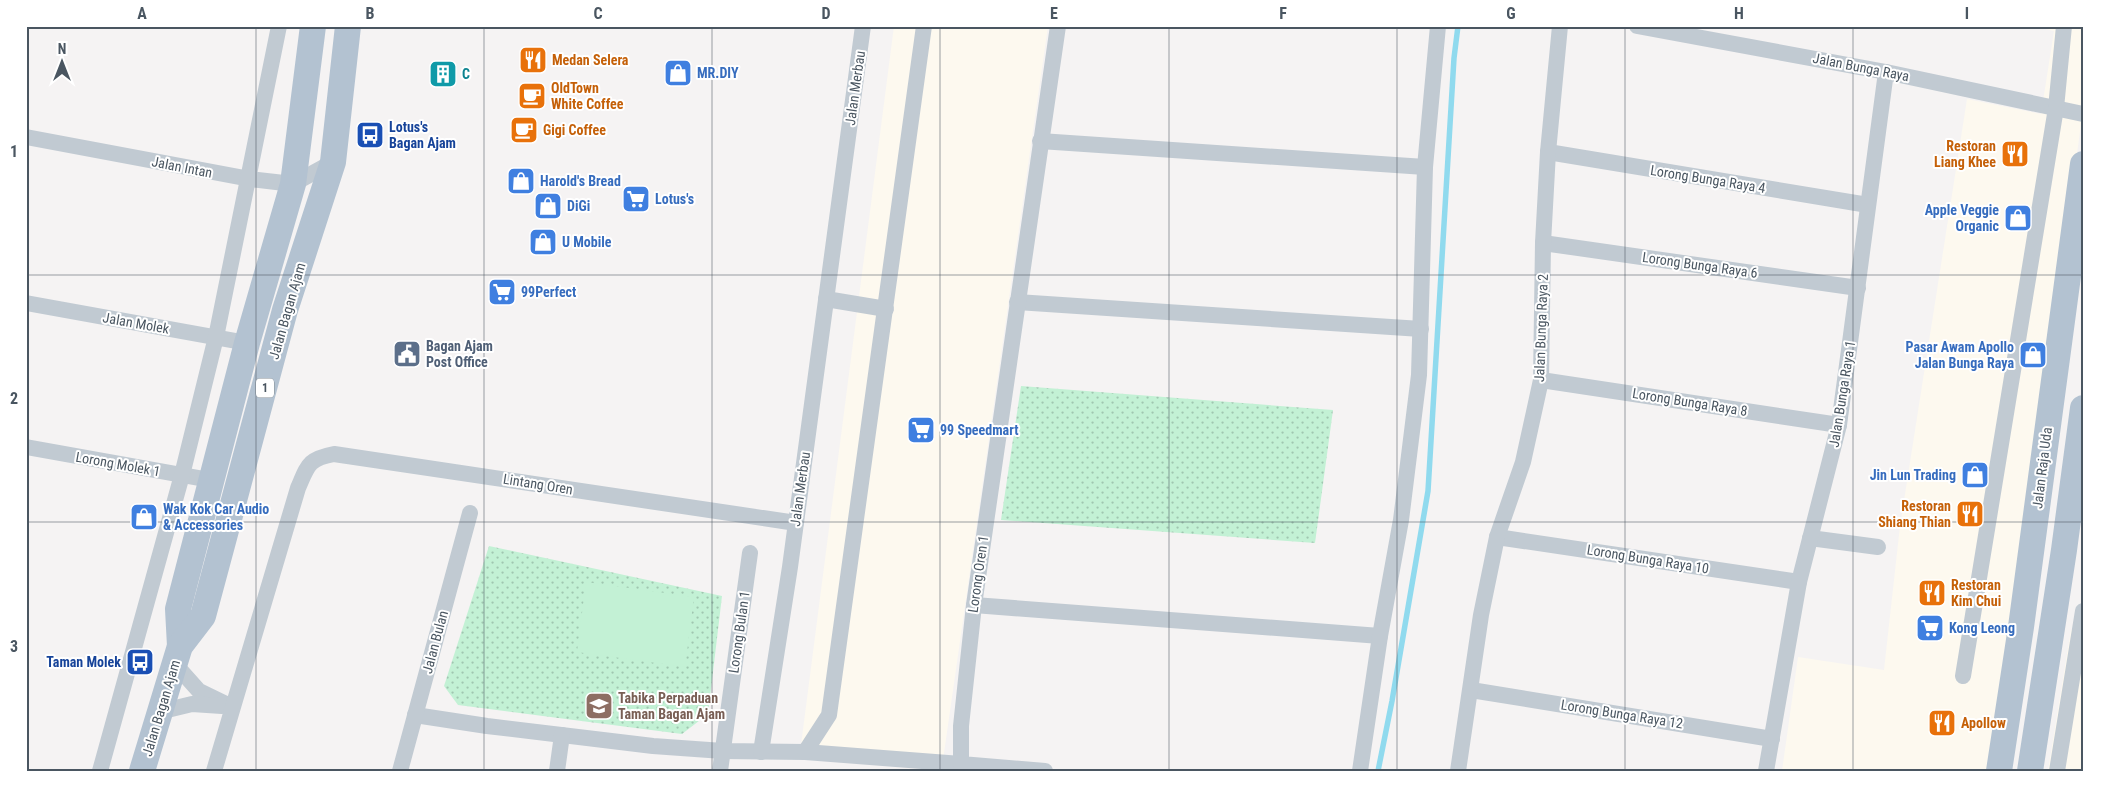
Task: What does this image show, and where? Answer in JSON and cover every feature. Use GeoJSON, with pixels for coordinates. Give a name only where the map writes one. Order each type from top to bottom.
{"type":"FeatureCollection","features":[{"type":"Feature","properties":{"kind":"main road","name":"Jalan Bagan Ajam"},"geometry":{"type":"LineString","coordinates":[[142,771],[177,654],[178,608],[210,480],[293,184],[313,26]]}},
{"type":"Feature","properties":{"kind":"main road","name":"Jalan Bagan Ajam"},"geometry":{"type":"LineString","coordinates":[[177,654],[203,616],[285,310],[333,162],[348,26]]}},
{"type":"Feature","properties":{"kind":"main road","name":"Jalan Raja Uda"},"geometry":{"type":"LineString","coordinates":[[1999,771],[2022,627],[2083,164]]}},
{"type":"Feature","properties":{"kind":"main road"},"geometry":{"type":"LineString","coordinates":[[2030,771],[2078,476],[2083,408]]}},
{"type":"Feature","properties":{"kind":"street"},"geometry":{"type":"LineString","coordinates":[[100,771],[182,475],[216,337],[250,179],[279,26]]}},
{"type":"Feature","properties":{"kind":"street","name":"Jalan Merbau"},"geometry":{"type":"LineString","coordinates":[[761,752],[796,523],[863,26]]}},
{"type":"Feature","properties":{"kind":"street"},"geometry":{"type":"LineString","coordinates":[[806,752],[829,715],[924,26]]}},
{"type":"Feature","properties":{"kind":"street","name":"Lorong Oren 1"},"geometry":{"type":"LineString","coordinates":[[961,764],[961,726],[974,605],[1058,26]]}},
{"type":"Feature","properties":{"kind":"street"},"geometry":{"type":"LineString","coordinates":[[1360,771],[1380,636],[1401,520],[1419,375],[1426,167],[1438,26]]}},
{"type":"Feature","properties":{"kind":"street","name":"Jalan Bunga Raya 2"},"geometry":{"type":"LineString","coordinates":[[1458,771],[1472,690],[1481,615],[1497,537],[1523,462],[1541,380],[1543,243],[1548,152],[1560,26]]}},
{"type":"Feature","properties":{"kind":"street","name":"Jalan Bunga Raya"},"geometry":{"type":"LineString","coordinates":[[1637,26],[1886,72],[2083,114]]}},
{"type":"Feature","properties":{"kind":"street"},"geometry":{"type":"LineString","coordinates":[[1963,676],[2056,108],[2064,26]]}},
{"type":"Feature","properties":{"kind":"street","name":"Jalan Bunga Raya 1"},"geometry":{"type":"LineString","coordinates":[[1766,771],[1799,582],[1840,425],[1886,72]]}},
{"type":"Feature","properties":{"kind":"street","name":"Jalan Intan"},"geometry":{"type":"LineString","coordinates":[[26,137],[250,179],[293,184]]}},
{"type":"Feature","properties":{"kind":"street"},"geometry":{"type":"LineString","coordinates":[[1040,141],[1426,167]]}},
{"type":"Feature","properties":{"kind":"street","name":"Lorong Bunga Raya 4"},"geometry":{"type":"LineString","coordinates":[[1548,152],[1868,205]]}},
{"type":"Feature","properties":{"kind":"street"},"geometry":{"type":"LineString","coordinates":[[293,184],[333,162]]}},
{"type":"Feature","properties":{"kind":"street","name":"Lorong Bunga Raya 6"},"geometry":{"type":"LineString","coordinates":[[1543,243],[1858,288]]}},
{"type":"Feature","properties":{"kind":"street"},"geometry":{"type":"LineString","coordinates":[[826,299],[886,308]]}},
{"type":"Feature","properties":{"kind":"street"},"geometry":{"type":"LineString","coordinates":[[1017,302],[1420,329]]}},
{"type":"Feature","properties":{"kind":"street","name":"Jalan Molek"},"geometry":{"type":"LineString","coordinates":[[26,303],[247,343]]}},
{"type":"Feature","properties":{"kind":"street","name":"Lorong Bunga Raya 8"},"geometry":{"type":"LineString","coordinates":[[1541,380],[1840,425]]}},
{"type":"Feature","properties":{"kind":"street","name":"Lorong Molek 1"},"geometry":{"type":"LineString","coordinates":[[26,447],[210,480]]}},
{"type":"Feature","properties":{"kind":"street","name":"Lintang Oren"},"geometry":{"type":"LineString","coordinates":[[214,771],[298,488],[308,465],[320,457],[334,454],[796,523]]}},
{"type":"Feature","properties":{"kind":"street","name":"Jalan Bulan"},"geometry":{"type":"LineString","coordinates":[[400,771],[470,513]]}},
{"type":"Feature","properties":{"kind":"street","name":"Lorong Bunga Raya 10"},"geometry":{"type":"LineString","coordinates":[[1497,537],[1799,582]]}},
{"type":"Feature","properties":{"kind":"street"},"geometry":{"type":"LineString","coordinates":[[1810,538],[1878,547]]}},
{"type":"Feature","properties":{"kind":"street","name":"Lorong Bulan 1"},"geometry":{"type":"LineString","coordinates":[[720,771],[750,554]]}},
{"type":"Feature","properties":{"kind":"street"},"geometry":{"type":"LineString","coordinates":[[974,605],[1380,636]]}},
{"type":"Feature","properties":{"kind":"street"},"geometry":{"type":"LineString","coordinates":[[2057,771],[2080,640],[2083,611]]}},
{"type":"Feature","properties":{"kind":"street"},"geometry":{"type":"LineString","coordinates":[[2051,635],[2080,640]]}},
{"type":"Feature","properties":{"kind":"street"},"geometry":{"type":"LineString","coordinates":[[177,654],[199,692],[232,707]]}},
{"type":"Feature","properties":{"kind":"street","name":"Lorong Bunga Raya 12"},"geometry":{"type":"LineString","coordinates":[[1472,690],[1772,739]]}},
{"type":"Feature","properties":{"kind":"street"},"geometry":{"type":"LineString","coordinates":[[160,712],[192,704],[232,707]]}},
{"type":"Feature","properties":{"kind":"street"},"geometry":{"type":"LineString","coordinates":[[416,715],[653,746],[723,752],[806,752],[1045,771]]}},
{"type":"Feature","properties":{"kind":"street"},"geometry":{"type":"LineString","coordinates":[[557,771],[562,735]]}},
{"type":"Feature","properties":{"kind":"shaded area"},"geometry":{"type":"Polygon","coordinates":[[[894,26],[1048,26],[943,760],[801,745],[894,26]]]}},
{"type":"Feature","properties":{"kind":"shaded area"},"geometry":{"type":"Polygon","coordinates":[[[2033,26],[2083,26],[2083,109],[1995,771],[1782,771],[1798,657],[1884,670],[1900,526],[1967,99],[2041,114],[2054,31],[2033,26]]]}},
{"type":"Feature","properties":{"kind":"shaded area"},"geometry":{"type":"Polygon","coordinates":[[[2071,630],[2083,631],[2083,771],[2048,771],[2071,630]]]}},
{"type":"Feature","properties":{"kind":"green space"},"geometry":{"type":"Polygon","coordinates":[[[1021,386],[1333,410],[1315,543],[1001,520],[1021,386]]]}},
{"type":"Feature","properties":{"kind":"green space"},"geometry":{"type":"Polygon","coordinates":[[[489,546],[722,596],[708,714],[682,734],[458,705],[444,686],[489,546]]]}},
{"type":"Feature","properties":{"kind":"green space"},"geometry":{"type":"Polygon","coordinates":[[[586,582],[694,597],[685,667],[577,652],[586,582]]]}},
{"type":"Feature","properties":{"kind":"waterway"},"geometry":{"type":"LineString","coordinates":[[1378,771],[1428,491],[1454,58],[1458,26]]}},
{"type":"Feature","properties":{"kind":"place","name":"Medan Selera"},"geometry":{"type":"Point","coordinates":[533,60]}},
{"type":"Feature","properties":{"kind":"place","name":"MR.DIY"},"geometry":{"type":"Point","coordinates":[678,73]}},
{"type":"Feature","properties":{"kind":"place","name":"C"},"geometry":{"type":"Point","coordinates":[443,74]}},
{"type":"Feature","properties":{"kind":"place","name":"OldTown White Coffee"},"geometry":{"type":"Point","coordinates":[532,96]}},
{"type":"Feature","properties":{"kind":"place","name":"Gigi Coffee"},"geometry":{"type":"Point","coordinates":[524,130]}},
{"type":"Feature","properties":{"kind":"place","name":"Lotus's Bagan Ajam"},"geometry":{"type":"Point","coordinates":[370,135]}},
{"type":"Feature","properties":{"kind":"place","name":"Restoran Liang Khee"},"geometry":{"type":"Point","coordinates":[2015,154]}},
{"type":"Feature","properties":{"kind":"place","name":"Harold's Bread"},"geometry":{"type":"Point","coordinates":[521,181]}},
{"type":"Feature","properties":{"kind":"place","name":"Lotus's"},"geometry":{"type":"Point","coordinates":[636,199]}},
{"type":"Feature","properties":{"kind":"place","name":"DiGi"},"geometry":{"type":"Point","coordinates":[548,206]}},
{"type":"Feature","properties":{"kind":"place","name":"Apple Veggie Organic"},"geometry":{"type":"Point","coordinates":[2018,218]}},
{"type":"Feature","properties":{"kind":"place","name":"U Mobile"},"geometry":{"type":"Point","coordinates":[543,242]}},
{"type":"Feature","properties":{"kind":"place","name":"99Perfect"},"geometry":{"type":"Point","coordinates":[502,292]}},
{"type":"Feature","properties":{"kind":"place","name":"Bagan Ajam Post Office"},"geometry":{"type":"Point","coordinates":[407,354]}},
{"type":"Feature","properties":{"kind":"place","name":"Pasar Awam Apollo Jalan Bunga Raya"},"geometry":{"type":"Point","coordinates":[2033,355]}},
{"type":"Feature","properties":{"kind":"place","name":"99 Speedmart"},"geometry":{"type":"Point","coordinates":[921,430]}},
{"type":"Feature","properties":{"kind":"place","name":"Jin Lun Trading"},"geometry":{"type":"Point","coordinates":[1975,475]}},
{"type":"Feature","properties":{"kind":"place","name":"Restoran Shiang Thian"},"geometry":{"type":"Point","coordinates":[1970,514]}},
{"type":"Feature","properties":{"kind":"place","name":"Wak Kok Car Audio & Accessories"},"geometry":{"type":"Point","coordinates":[144,517]}},
{"type":"Feature","properties":{"kind":"place","name":"Restoran Kim Chui"},"geometry":{"type":"Point","coordinates":[1932,593]}},
{"type":"Feature","properties":{"kind":"place","name":"Kong Leong"},"geometry":{"type":"Point","coordinates":[1930,628]}},
{"type":"Feature","properties":{"kind":"place","name":"Taman Molek"},"geometry":{"type":"Point","coordinates":[140,662]}},
{"type":"Feature","properties":{"kind":"place","name":"Tabika Perpaduan Taman Bagan Ajam"},"geometry":{"type":"Point","coordinates":[599,706]}},
{"type":"Feature","properties":{"kind":"place","name":"Apollow"},"geometry":{"type":"Point","coordinates":[1942,723]}}]}
